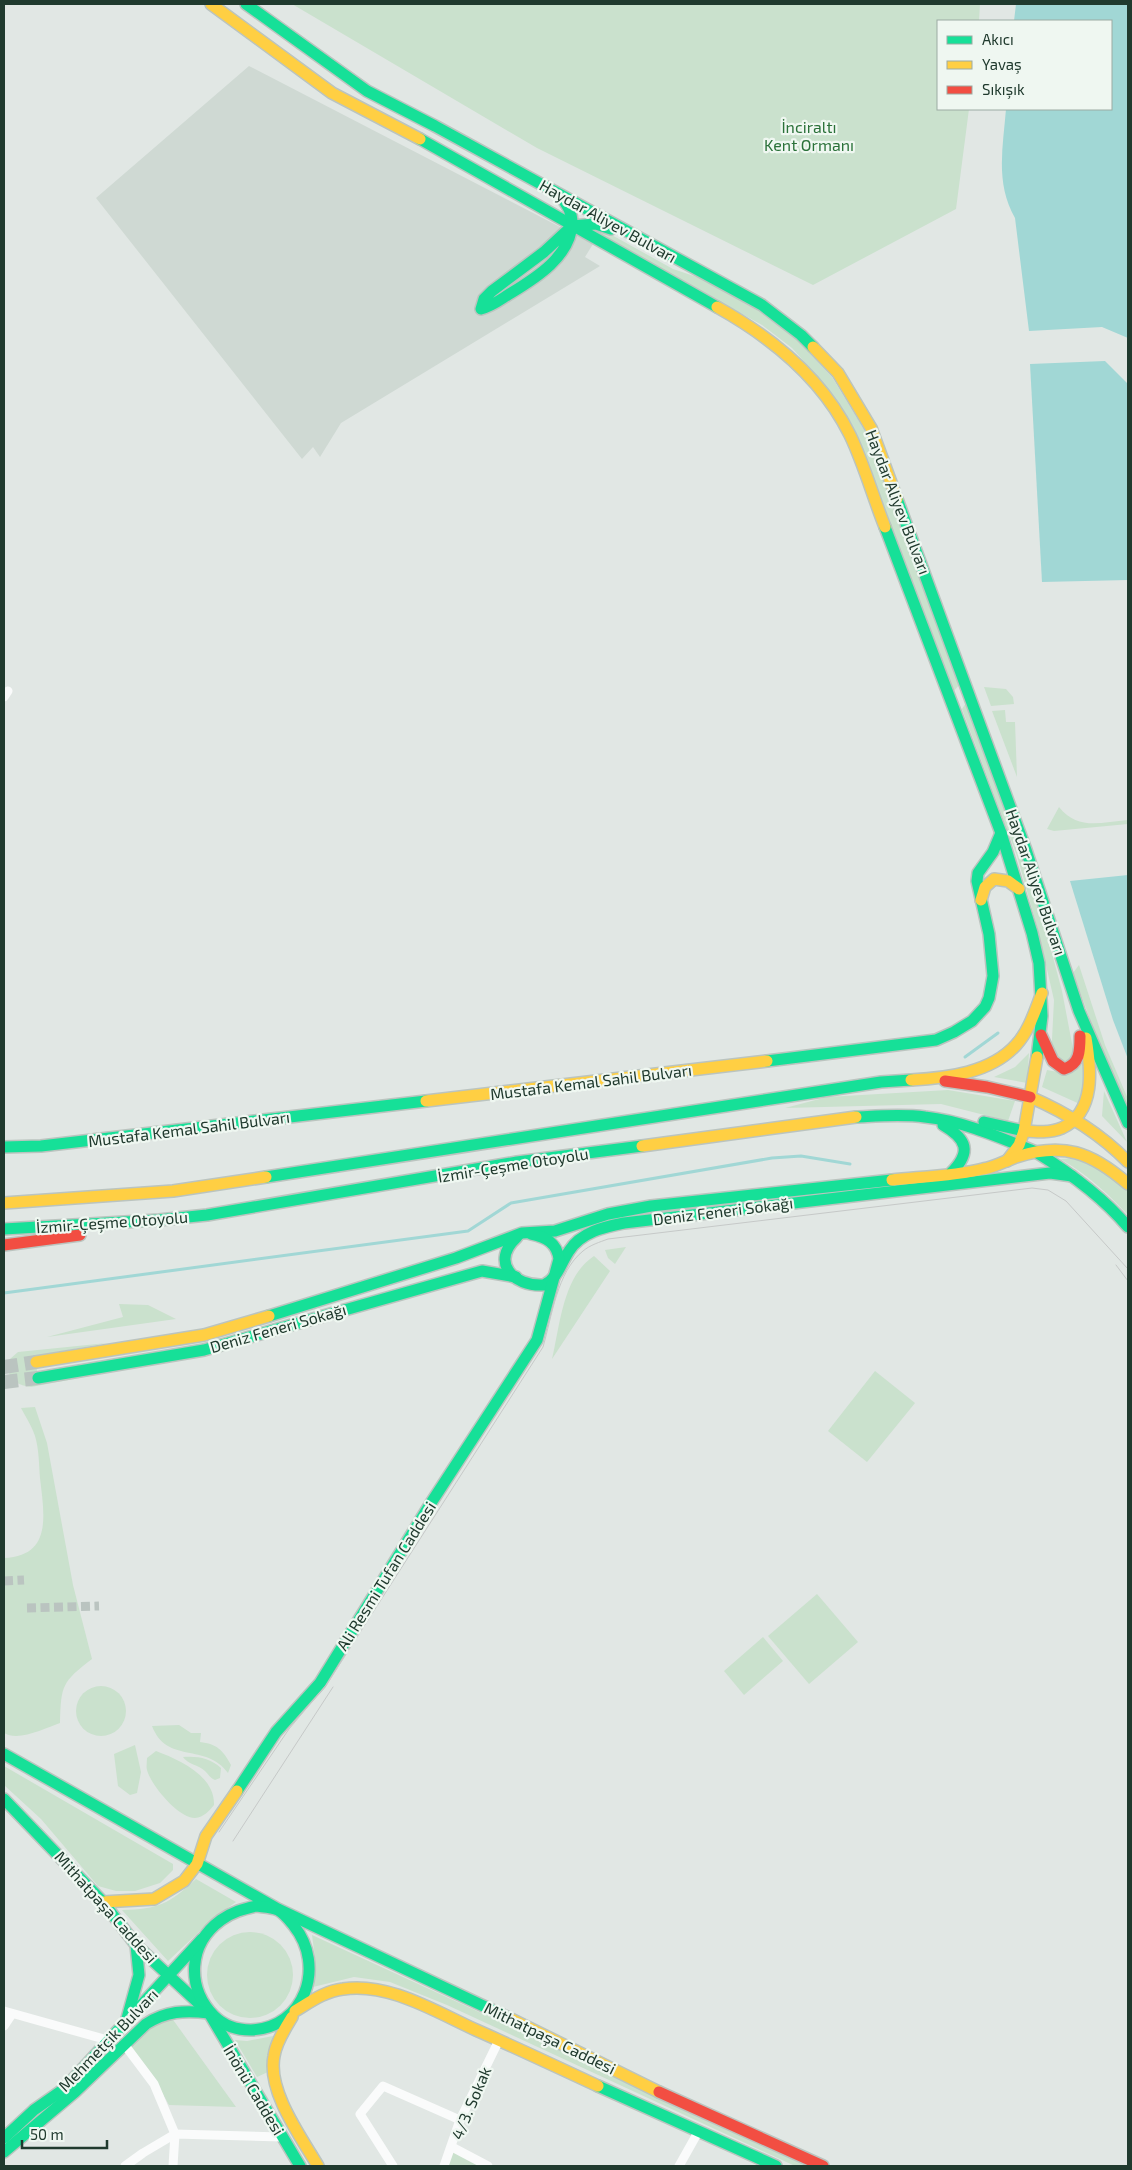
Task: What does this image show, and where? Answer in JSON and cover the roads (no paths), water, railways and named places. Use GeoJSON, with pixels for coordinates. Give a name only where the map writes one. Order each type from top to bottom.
{"type":"FeatureCollection","features":[{"type":"Feature","properties":{"kind":"main road","name":"Haydar Aliyev Bulvarı"},"geometry":{"type":"LineString","coordinates":[[211,4],[332,92],[426,142],[737,318],[778,346],[802,367],[821,388],[850,434],[1001,832],[1032,933],[1039,963],[1042,993],[1041,1034],[1024,1131],[1019,1144],[1007,1161]]}},
{"type":"Feature","properties":{"kind":"main road","name":"Haydar Aliyev Bulvarı"},"geometry":{"type":"LineString","coordinates":[[246,4],[367,91],[435,126],[762,305],[801,336],[838,373],[871,428],[1026,850],[1079,1011],[1128,1123]]}},
{"type":"Feature","properties":{"kind":"main road"},"geometry":{"type":"LineString","coordinates":[[426,142],[435,126]]}},
{"type":"Feature","properties":{"kind":"main road"},"geometry":{"type":"LineString","coordinates":[[560,194],[570,209],[572,226],[563,251],[542,274],[493,305],[481,309],[484,299],[492,291],[544,252],[572,226],[596,224],[610,229],[645,248],[689,266]]}},
{"type":"Feature","properties":{"kind":"main road","name":"Mustafa Kemal Sahil Bulvarı"},"geometry":{"type":"LineString","coordinates":[[4,1146],[41,1146],[721,1068],[936,1040],[968,1026],[988,999],[992,988],[989,942],[977,881],[978,873],[993,852],[1001,832]]}},
{"type":"Feature","properties":{"kind":"main road"},"geometry":{"type":"LineString","coordinates":[[981,900],[985,887],[994,879],[1008,881],[1018,889]]}},
{"type":"Feature","properties":{"kind":"main road"},"geometry":{"type":"LineString","coordinates":[[924,1079],[978,1070],[1004,1057],[1016,1046],[1027,1030],[1042,993]]}},
{"type":"Feature","properties":{"kind":"main road"},"geometry":{"type":"LineString","coordinates":[[1041,1034],[1056,1065],[1064,1068],[1071,1066],[1080,1054],[1079,1011]]}},
{"type":"Feature","properties":{"kind":"main road"},"geometry":{"type":"LineString","coordinates":[[927,1117],[952,1114],[1024,1131],[1046,1133],[1057,1130],[1074,1120],[1090,1089],[1091,1072],[1089,1051],[1079,1011]]}},
{"type":"Feature","properties":{"kind":"main road"},"geometry":{"type":"LineString","coordinates":[[924,1079],[987,1087],[1030,1097],[1046,1103],[1106,1141],[1128,1162]]}},
{"type":"Feature","properties":{"kind":"main road","name":"İzmir-Çeşme Otoyolu"},"geometry":{"type":"LineString","coordinates":[[4,1203],[173,1191],[881,1082],[924,1079]]}},
{"type":"Feature","properties":{"kind":"main road","name":"İzmir-Çeşme Otoyolu"},"geometry":{"type":"LineString","coordinates":[[4,1228],[159,1220],[207,1215],[342,1194],[517,1162],[782,1128],[850,1117],[891,1115],[927,1117],[979,1130],[1019,1144]]}},
{"type":"Feature","properties":{"kind":"main road"},"geometry":{"type":"LineString","coordinates":[[927,1117],[953,1130],[964,1143],[966,1150],[962,1162],[951,1173]]}},
{"type":"Feature","properties":{"kind":"main road"},"geometry":{"type":"LineString","coordinates":[[1024,1131],[1036,1152]]}},
{"type":"Feature","properties":{"kind":"main road"},"geometry":{"type":"LineString","coordinates":[[1019,1144],[1036,1152],[1072,1176],[1106,1203],[1128,1227]]}},
{"type":"Feature","properties":{"kind":"main road","name":"Deniz Feneri Sokağı"},"geometry":{"type":"LineString","coordinates":[[36,1362],[204,1334],[330,1298],[456,1258],[522,1233],[555,1231],[608,1214],[651,1206],[995,1167],[1007,1161],[1036,1152],[1064,1148],[1094,1158],[1113,1170],[1128,1184]]}},
{"type":"Feature","properties":{"kind":"main road","name":"Deniz Feneri Sokağı"},"geometry":{"type":"LineString","coordinates":[[38,1378],[204,1350],[482,1272],[516,1277],[534,1285],[544,1285],[556,1276],[573,1244],[584,1236],[610,1226],[656,1218],[958,1186],[1050,1173],[1072,1176]]}},
{"type":"Feature","properties":{"kind":"main road"},"geometry":{"type":"LineString","coordinates":[[4,1245],[83,1235],[159,1220]]}},
{"type":"Feature","properties":{"kind":"main road"},"geometry":{"type":"LineString","coordinates":[[516,1277],[502,1258],[507,1243],[522,1233],[542,1236],[555,1246],[559,1259],[556,1276]]}},
{"type":"Feature","properties":{"kind":"main road","name":"Ali Resmi Tufan Caddesi"},"geometry":{"type":"LineString","coordinates":[[197,1864],[206,1836],[276,1732],[320,1683],[431,1503],[537,1340],[556,1276]]}},
{"type":"Feature","properties":{"kind":"main road"},"geometry":{"type":"LineString","coordinates":[[4,1754],[278,1909],[299,1929],[309,1951],[311,1968],[304,1997],[295,2011],[279,2024],[261,2030],[241,2030],[224,2024],[209,2013],[199,1999],[194,1983],[194,1966],[198,1950],[205,1935],[229,1914],[241,1907],[256,1906],[278,1909]]}},
{"type":"Feature","properties":{"kind":"main road","name":"Mithatpaşa Caddesi"},"geometry":{"type":"LineString","coordinates":[[4,1799],[103,1902],[136,1944],[209,2013]]}},
{"type":"Feature","properties":{"kind":"main road"},"geometry":{"type":"LineString","coordinates":[[103,1902],[154,1899],[184,1881],[197,1864]]}},
{"type":"Feature","properties":{"kind":"main road","name":"Mithatpaşa Caddesi"},"geometry":{"type":"LineString","coordinates":[[278,1909],[692,2108],[822,2166]]}},
{"type":"Feature","properties":{"kind":"main road","name":"Mehmetçik Bulvarı"},"geometry":{"type":"LineString","coordinates":[[4,2138],[34,2110],[64,2089],[111,2041],[205,1935]]}},
{"type":"Feature","properties":{"kind":"main road"},"geometry":{"type":"LineString","coordinates":[[126,2022],[139,1975],[136,1944]]}},
{"type":"Feature","properties":{"kind":"main road","name":"Mithatpaşa Caddesi"},"geometry":{"type":"LineString","coordinates":[[295,2011],[319,1997],[350,1988],[389,1993],[424,2006],[499,2040],[697,2134],[776,2166]]}},
{"type":"Feature","properties":{"kind":"main road","name":"Mehmetçik Bulvarı"},"geometry":{"type":"LineString","coordinates":[[4,2152],[17,2137],[75,2092],[145,2024],[161,2015],[187,2010],[209,2013]]}},
{"type":"Feature","properties":{"kind":"main road","name":"İnönü Caddesi"},"geometry":{"type":"LineString","coordinates":[[295,2011],[277,2046],[273,2059],[284,2107],[318,2166]]}},
{"type":"Feature","properties":{"kind":"main road","name":"İnönü Caddesi"},"geometry":{"type":"LineString","coordinates":[[209,2013],[300,2166]]}},
{"type":"Feature","properties":{"kind":"street"},"geometry":{"type":"LineString","coordinates":[[4,2026],[8,2013],[111,2041]]}},
{"type":"Feature","properties":{"kind":"street","name":"4/3. Sokak"},"geometry":{"type":"LineString","coordinates":[[444,2166],[460,2120],[499,2040]]}},
{"type":"Feature","properties":{"kind":"street"},"geometry":{"type":"LineString","coordinates":[[124,2044],[154,2084],[176,2134],[172,2166]]}},
{"type":"Feature","properties":{"kind":"street"},"geometry":{"type":"LineString","coordinates":[[393,2166],[360,2114],[383,2086],[460,2120]]}},
{"type":"Feature","properties":{"kind":"street"},"geometry":{"type":"LineString","coordinates":[[125,2166],[143,2152],[176,2134],[282,2137]]}},
{"type":"Feature","properties":{"kind":"street"},"geometry":{"type":"LineString","coordinates":[[679,2166],[697,2134]]}},
{"type":"Feature","properties":{"kind":"street"},"geometry":{"type":"LineString","coordinates":[[452,2147],[488,2166]]}},
{"type":"Feature","properties":{"kind":"water"},"geometry":{"type":"Polygon","coordinates":[[[1016,4],[1128,4],[1128,338],[1102,327],[1029,331],[1015,218],[1005,192],[1002,165],[1006,110],[1112,110],[1112,20],[1014,20],[1016,4]]]}},
{"type":"Feature","properties":{"kind":"water"},"geometry":{"type":"Polygon","coordinates":[[[1105,361],[1128,384],[1128,580],[1042,582],[1030,364],[1105,361]]]}},
{"type":"Feature","properties":{"kind":"water"},"geometry":{"type":"Polygon","coordinates":[[[1128,875],[1128,1059],[1113,1020],[1070,881],[1128,875]]]}},
{"type":"Feature","properties":{"kind":"waterway"},"geometry":{"type":"LineString","coordinates":[[965,1057],[998,1033]]}},
{"type":"Feature","properties":{"kind":"waterway"},"geometry":{"type":"LineString","coordinates":[[4,1293],[468,1231],[511,1203],[772,1158],[801,1156],[850,1164]]}},
{"type":"Feature","properties":{"kind":"tunnel"},"geometry":{"type":"LineString","coordinates":[[4,1367],[36,1362]]}},
{"type":"Feature","properties":{"kind":"tunnel"},"geometry":{"type":"LineString","coordinates":[[4,1382],[38,1378]]}},
{"type":"Feature","properties":{"kind":"tunnel"},"geometry":{"type":"LineString","coordinates":[[4,1581],[24,1580]]}},
{"type":"Feature","properties":{"kind":"tunnel"},"geometry":{"type":"LineString","coordinates":[[27,1608],[99,1606]]}},
{"type":"Feature","properties":{"kind":"tram line"},"geometry":{"type":"LineString","coordinates":[[219,1832],[289,1729],[327,1684],[543,1347],[561,1282],[574,1260],[589,1247],[608,1239],[1032,1188],[1048,1190],[1066,1201],[1128,1269]]}},
{"type":"Feature","properties":{"kind":"tram line"},"geometry":{"type":"LineString","coordinates":[[1116,1265],[1128,1281]]}},
{"type":"Feature","properties":{"kind":"tram line"},"geometry":{"type":"LineString","coordinates":[[233,1841],[333,1687]]}},
{"type":"Feature","properties":{"kind":"park label","name":"İnciraltı Kent Ormanı"},"geometry":{"type":"Point","coordinates":[809,136]}}]}
